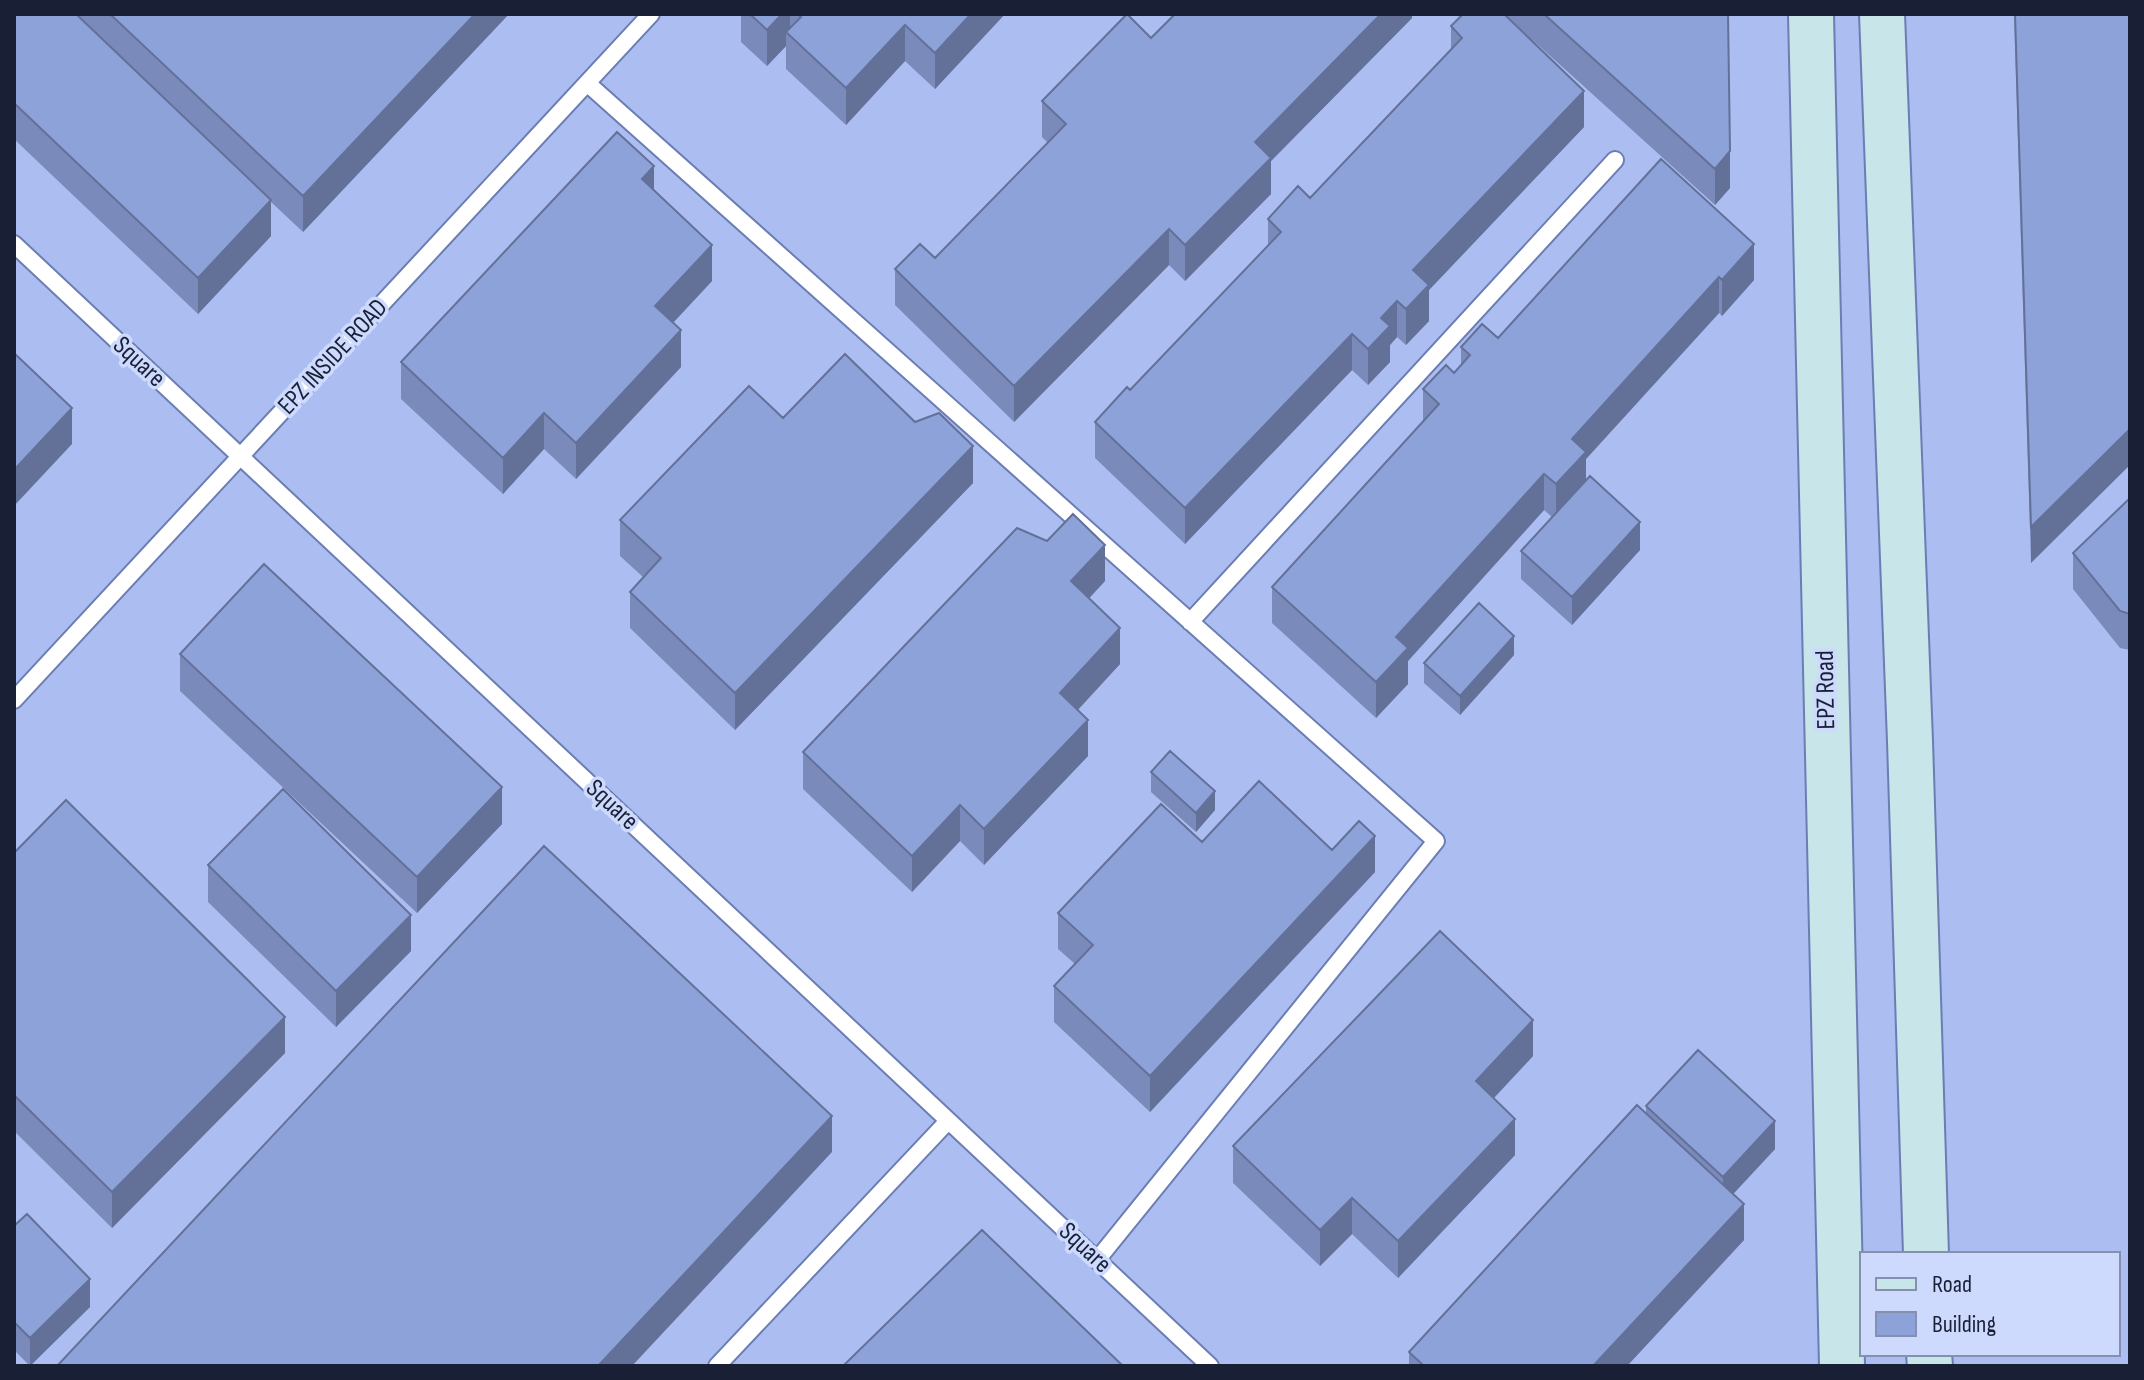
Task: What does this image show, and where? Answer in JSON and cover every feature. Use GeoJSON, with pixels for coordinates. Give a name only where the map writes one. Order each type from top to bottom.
{"type":"FeatureCollection","features":[{"type":"Feature","properties":{"kind":"main road","name":"EPZ Road"},"geometry":{"type":"LineString","coordinates":[[1811,14],[1842,1366]]}},
{"type":"Feature","properties":{"kind":"main road"},"geometry":{"type":"LineString","coordinates":[[1882,14],[1911,756],[1926,1252]]}},
{"type":"Feature","properties":{"kind":"lane","name":"EPZ INSIDE ROAD"},"geometry":{"type":"LineString","coordinates":[[14,700],[651,14]]}},
{"type":"Feature","properties":{"kind":"lane"},"geometry":{"type":"LineString","coordinates":[[587,83],[1436,841],[1097,1260]]}},
{"type":"Feature","properties":{"kind":"lane"},"geometry":{"type":"LineString","coordinates":[[1190,622],[1615,160]]}},
{"type":"Feature","properties":{"kind":"lane","name":"Square"},"geometry":{"type":"LineString","coordinates":[[14,244],[1210,1366]]}},
{"type":"Feature","properties":{"kind":"lane"},"geometry":{"type":"LineString","coordinates":[[717,1366],[948,1121]]}},
{"type":"Feature","properties":{"kind":"shaded area"},"geometry":{"type":"Polygon","coordinates":[[[14,14],[2130,14],[2130,1366],[14,1366],[14,14]]]}},
{"type":"Feature","properties":{"kind":"building"},"geometry":{"type":"Polygon","coordinates":[[[14,14],[76,14],[271,200],[198,278],[14,103],[14,14]]]}},
{"type":"Feature","properties":{"kind":"building"},"geometry":{"type":"Polygon","coordinates":[[[110,14],[475,14],[303,196],[110,14]]]}},
{"type":"Feature","properties":{"kind":"building"},"geometry":{"type":"Polygon","coordinates":[[[750,14],[782,14],[767,30],[750,14]]]}},
{"type":"Feature","properties":{"kind":"building"},"geometry":{"type":"Polygon","coordinates":[[[798,14],[971,14],[935,53],[905,25],[846,88],[786,32],[801,17],[798,14]]]}},
{"type":"Feature","properties":{"kind":"building"},"geometry":{"type":"Polygon","coordinates":[[[1127,14],[1151,38],[1175,14],[1381,14],[1255,142],[1271,158],[1185,245],[1169,229],[1014,386],[895,269],[920,244],[935,258],[1066,124],[1042,101],[1127,14]]]}},
{"type":"Feature","properties":{"kind":"building"},"geometry":{"type":"Polygon","coordinates":[[[1463,14],[1504,14],[1584,91],[1413,270],[1429,285],[1406,309],[1397,301],[1381,318],[1390,326],[1368,349],[1352,334],[1185,508],[1095,422],[1127,387],[1130,390],[1281,232],[1268,219],[1298,186],[1310,198],[1462,38],[1451,26],[1463,14]]]}},
{"type":"Feature","properties":{"kind":"building"},"geometry":{"type":"Polygon","coordinates":[[[1544,14],[1728,14],[1730,151],[1715,169],[1544,14]]]}},
{"type":"Feature","properties":{"kind":"building"},"geometry":{"type":"Polygon","coordinates":[[[2015,14],[2130,14],[2130,429],[2031,527],[2015,14]]]}},
{"type":"Feature","properties":{"kind":"building"},"geometry":{"type":"Polygon","coordinates":[[[617,132],[654,166],[642,179],[712,245],[655,306],[681,330],[576,443],[544,413],[503,458],[401,362],[617,132]]]}},
{"type":"Feature","properties":{"kind":"building"},"geometry":{"type":"Polygon","coordinates":[[[1661,159],[1754,244],[1722,280],[1719,277],[1572,439],[1586,452],[1556,484],[1544,474],[1396,637],[1408,648],[1376,682],[1272,587],[1439,404],[1423,389],[1446,365],[1454,373],[1470,355],[1461,347],[1482,324],[1498,338],[1661,159]]]}},
{"type":"Feature","properties":{"kind":"building"},"geometry":{"type":"Polygon","coordinates":[[[14,353],[72,408],[14,470],[14,353]]]}},
{"type":"Feature","properties":{"kind":"building"},"geometry":{"type":"Polygon","coordinates":[[[845,354],[915,422],[939,413],[973,446],[735,693],[630,592],[661,558],[620,520],[749,386],[783,418],[845,354]]]}},
{"type":"Feature","properties":{"kind":"building"},"geometry":{"type":"Polygon","coordinates":[[[1590,476],[1640,522],[1572,597],[1521,551],[1590,476]]]}},
{"type":"Feature","properties":{"kind":"building"},"geometry":{"type":"Polygon","coordinates":[[[2130,498],[2130,614],[2120,611],[2073,553],[2130,498]]]}},
{"type":"Feature","properties":{"kind":"building"},"geometry":{"type":"Polygon","coordinates":[[[1073,514],[1105,545],[1071,581],[1120,628],[1060,693],[1088,720],[984,829],[960,805],[912,856],[803,752],[1017,528],[1047,541],[1073,514]]]}},
{"type":"Feature","properties":{"kind":"building"},"geometry":{"type":"Polygon","coordinates":[[[264,564],[502,787],[417,877],[180,654],[264,564]]]}},
{"type":"Feature","properties":{"kind":"building"},"geometry":{"type":"Polygon","coordinates":[[[1479,603],[1514,636],[1460,696],[1424,663],[1479,603]]]}},
{"type":"Feature","properties":{"kind":"building"},"geometry":{"type":"Polygon","coordinates":[[[1170,751],[1215,791],[1196,813],[1151,772],[1170,751]]]}},
{"type":"Feature","properties":{"kind":"building"},"geometry":{"type":"Polygon","coordinates":[[[1259,781],[1332,850],[1359,821],[1375,836],[1150,1076],[1054,986],[1093,945],[1058,913],[1161,804],[1202,842],[1259,781]]]}},
{"type":"Feature","properties":{"kind":"building"},"geometry":{"type":"Polygon","coordinates":[[[283,789],[411,915],[336,991],[208,865],[283,789]]]}},
{"type":"Feature","properties":{"kind":"building"},"geometry":{"type":"Polygon","coordinates":[[[66,800],[285,1017],[112,1192],[14,1095],[14,853],[66,800]]]}},
{"type":"Feature","properties":{"kind":"building"},"geometry":{"type":"Polygon","coordinates":[[[544,846],[832,1116],[598,1366],[57,1366],[544,846]]]}},
{"type":"Feature","properties":{"kind":"building"},"geometry":{"type":"Polygon","coordinates":[[[1440,931],[1533,1020],[1476,1081],[1515,1119],[1398,1241],[1352,1198],[1320,1230],[1233,1146],[1440,931]]]}},
{"type":"Feature","properties":{"kind":"building"},"geometry":{"type":"Polygon","coordinates":[[[1698,1050],[1775,1121],[1723,1177],[1646,1106],[1698,1050]]]}},
{"type":"Feature","properties":{"kind":"building"},"geometry":{"type":"Polygon","coordinates":[[[1637,1105],[1744,1204],[1593,1366],[1424,1366],[1409,1352],[1637,1105]]]}},
{"type":"Feature","properties":{"kind":"building"},"geometry":{"type":"Polygon","coordinates":[[[27,1214],[90,1279],[30,1338],[14,1322],[14,1226],[27,1214]]]}},
{"type":"Feature","properties":{"kind":"building"},"geometry":{"type":"Polygon","coordinates":[[[982,1230],[1123,1366],[843,1366],[982,1230]]]}}]}
